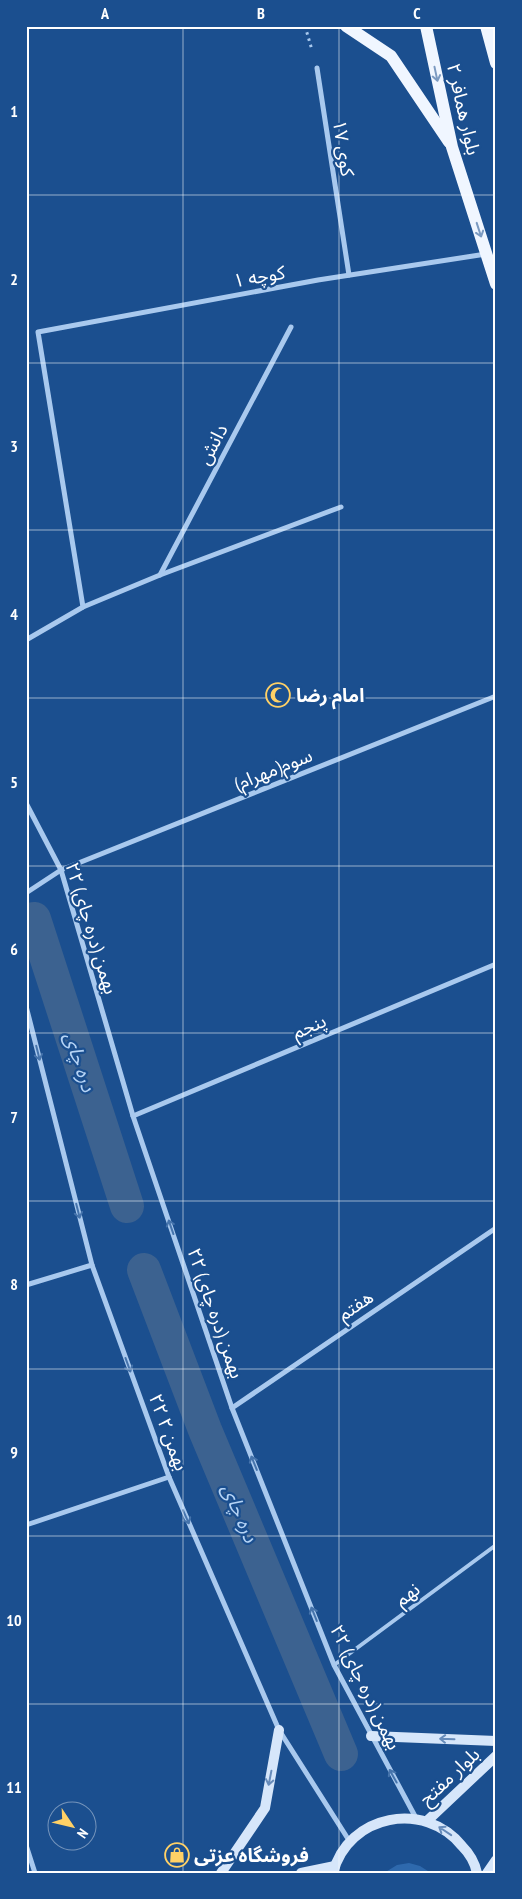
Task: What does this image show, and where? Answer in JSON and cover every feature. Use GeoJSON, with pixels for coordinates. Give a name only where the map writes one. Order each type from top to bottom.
{"type":"FeatureCollection","features":[{"type":"Feature","properties":{"kind":"main road"},"geometry":{"type":"LineString","coordinates":[[346,26],[391,56],[452,147]]}},
{"type":"Feature","properties":{"kind":"main road","name":"بلوار همافر ۲"},"geometry":{"type":"LineString","coordinates":[[426,26],[452,147],[496,284]]}},
{"type":"Feature","properties":{"kind":"main road"},"geometry":{"type":"LineString","coordinates":[[486,26],[496,63]]}},
{"type":"Feature","properties":{"kind":"street","name":"کوی ۱۷"},"geometry":{"type":"LineString","coordinates":[[317,68],[349,275]]}},
{"type":"Feature","properties":{"kind":"street","name":"کوچه ۱"},"geometry":{"type":"LineString","coordinates":[[83,607],[38,332],[349,275],[487,254]]}},
{"type":"Feature","properties":{"kind":"street","name":"دانش"},"geometry":{"type":"LineString","coordinates":[[160,574],[291,327]]}},
{"type":"Feature","properties":{"kind":"street"},"geometry":{"type":"LineString","coordinates":[[26,640],[83,607],[160,574],[342,506]]}},
{"type":"Feature","properties":{"kind":"street","name":"سوم(مهرام)"},"geometry":{"type":"LineString","coordinates":[[26,893],[61,870],[496,696]]}},
{"type":"Feature","properties":{"kind":"street","name":"۲۲ بهمن (دره چای)"},"geometry":{"type":"LineString","coordinates":[[26,803],[61,870],[133,1116],[232,1408],[334,1665],[371,1736],[421,1820]]}},
{"type":"Feature","properties":{"kind":"street","name":"پنجم"},"geometry":{"type":"LineString","coordinates":[[133,1116],[496,964]]}},
{"type":"Feature","properties":{"kind":"street","name":"۲۲ بهمن ۲"},"geometry":{"type":"LineString","coordinates":[[26,1006],[92,1265],[168,1477],[279,1730],[350,1842]]}},
{"type":"Feature","properties":{"kind":"street","name":"هفتم"},"geometry":{"type":"LineString","coordinates":[[232,1408],[496,1228]]}},
{"type":"Feature","properties":{"kind":"street"},"geometry":{"type":"LineString","coordinates":[[26,1284],[92,1265]]}},
{"type":"Feature","properties":{"kind":"street"},"geometry":{"type":"LineString","coordinates":[[26,1525],[168,1477]]}},
{"type":"Feature","properties":{"kind":"street"},"geometry":{"type":"LineString","coordinates":[[221,1873],[265,1808],[279,1730]]}},
{"type":"Feature","properties":{"kind":"street"},"geometry":{"type":"LineString","coordinates":[[371,1736],[496,1741]]}},
{"type":"Feature","properties":{"kind":"street","name":"بلوار مفتح"},"geometry":{"type":"LineString","coordinates":[[421,1820],[496,1756]]}},
{"type":"Feature","properties":{"kind":"street"},"geometry":{"type":"LineString","coordinates":[[301,1873],[334,1869],[350,1842],[366,1829],[385,1821],[406,1818],[421,1820],[443,1828],[456,1838],[468,1852],[477,1873]]}},
{"type":"Feature","properties":{"kind":"street"},"geometry":{"type":"LineString","coordinates":[[26,1845],[35,1873]]}},
{"type":"Feature","properties":{"kind":"street"},"geometry":{"type":"LineString","coordinates":[[487,1873],[496,1860]]}},
{"type":"Feature","properties":{"kind":"lane","name":"نهم"},"geometry":{"type":"LineString","coordinates":[[334,1665],[496,1544]]}},
{"type":"Feature","properties":{"kind":"path"},"geometry":{"type":"LineString","coordinates":[[305,26],[317,68]]}},
{"type":"Feature","properties":{"kind":"shaded area"},"geometry":{"type":"Polygon","coordinates":[[[409,1863],[420,1866],[431,1873],[384,1873],[397,1865],[409,1863]]]}},
{"type":"Feature","properties":{"kind":"waterway","name":"دره چای"},"geometry":{"type":"LineString","coordinates":[[34,919],[127,1206]]}},
{"type":"Feature","properties":{"kind":"waterway","name":"دره چای"},"geometry":{"type":"LineString","coordinates":[[144,1270],[205,1430],[341,1754]]}},
{"type":"Feature","properties":{"kind":"place","name":"امام رضا"},"geometry":{"type":"Point","coordinates":[278,695]}},
{"type":"Feature","properties":{"kind":"place","name":"فروشگاه عزتی"},"geometry":{"type":"Point","coordinates":[177,1855]}}]}
